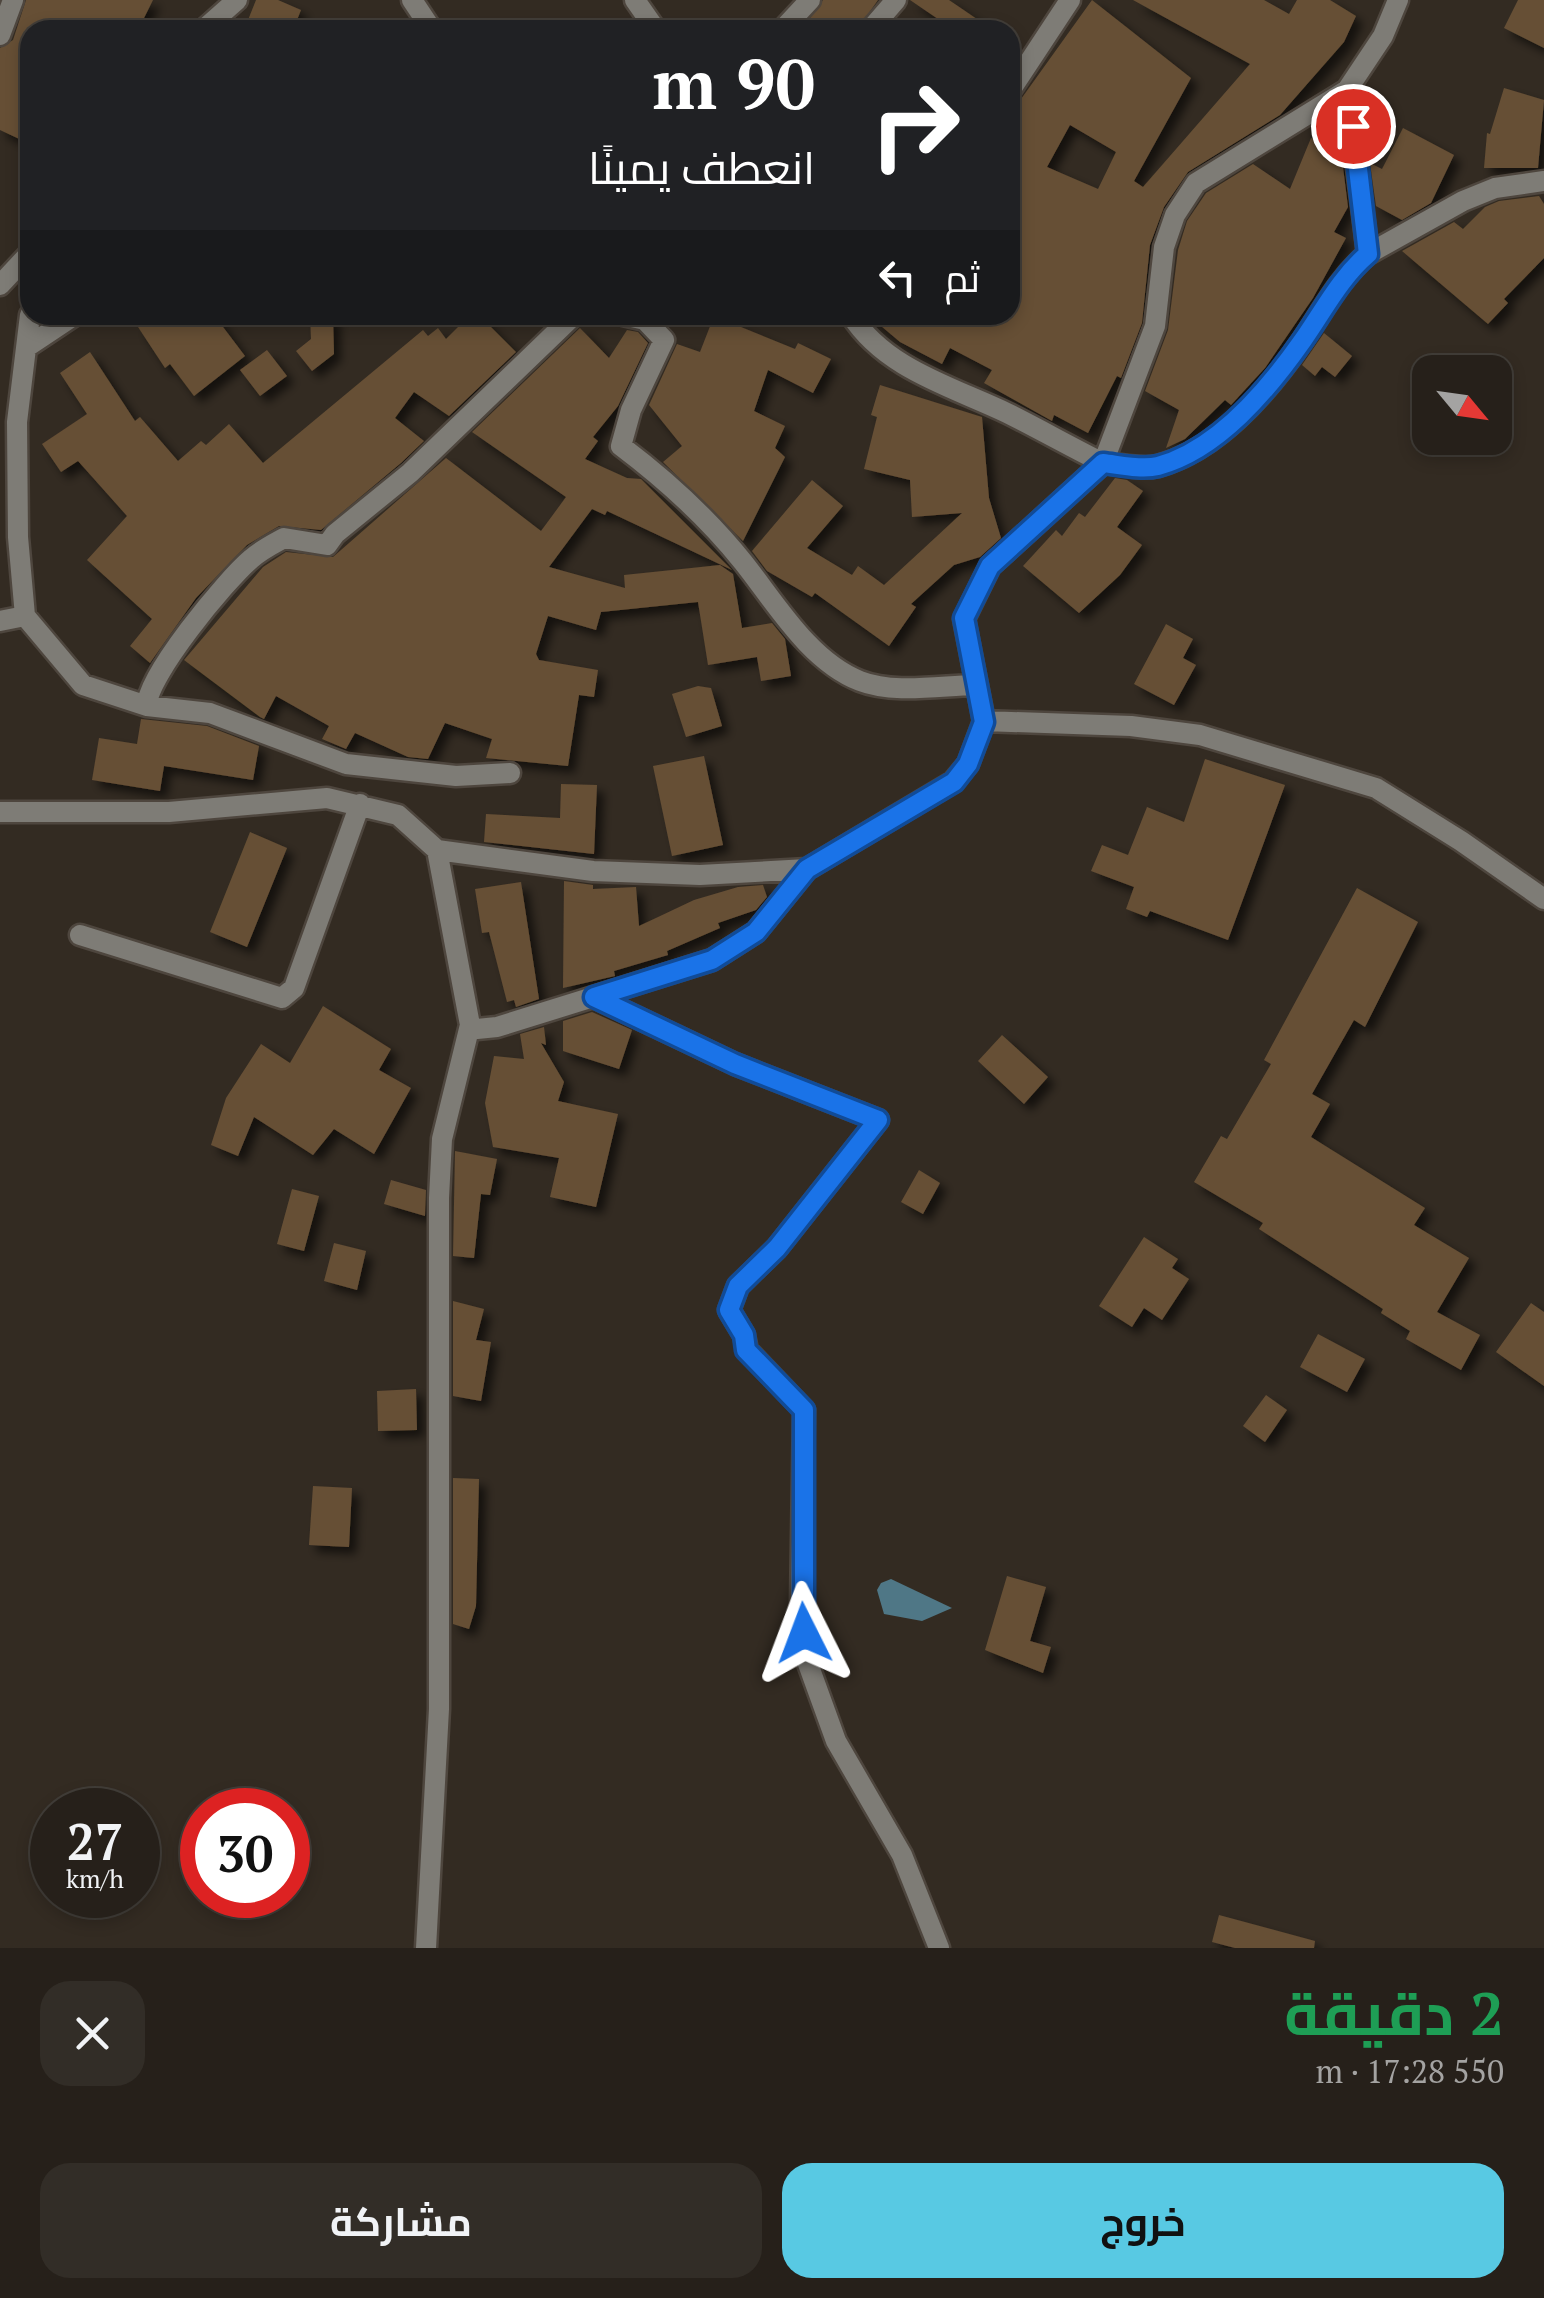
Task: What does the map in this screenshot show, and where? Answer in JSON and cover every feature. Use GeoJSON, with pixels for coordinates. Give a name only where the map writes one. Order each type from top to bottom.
{"type":"FeatureCollection","features":[{"type":"Feature","properties":{"kind":"street"},"geometry":{"type":"LineString","coordinates":[[0,35],[12,0]]}},
{"type":"Feature","properties":{"kind":"street"},"geometry":{"type":"LineString","coordinates":[[214,20],[237,0]]}},
{"type":"Feature","properties":{"kind":"street"},"geometry":{"type":"LineString","coordinates":[[791,20],[810,0]]}},
{"type":"Feature","properties":{"kind":"street"},"geometry":{"type":"LineString","coordinates":[[879,20],[896,0]]}},
{"type":"Feature","properties":{"kind":"street"},"geometry":{"type":"LineString","coordinates":[[1020,75],[1070,0]]}},
{"type":"Feature","properties":{"kind":"street"},"geometry":{"type":"LineString","coordinates":[[470,1024],[478,1029],[497,1027],[712,960],[756,932],[807,869],[954,782],[968,764],[984,722],[964,618],[990,566],[1103,463],[1154,326],[1170,231],[1196,184],[1348,90],[1383,36],[1398,0]]}},
{"type":"Feature","properties":{"kind":"street"},"geometry":{"type":"LineString","coordinates":[[1348,90],[1368,254]]}},
{"type":"Feature","properties":{"kind":"street"},"geometry":{"type":"LineString","coordinates":[[861,325],[881,350],[930,380],[1004,412],[1103,463],[1154,467],[1198,450],[1229,426],[1300,345],[1350,269],[1368,254],[1495,188],[1544,181]]}},
{"type":"Feature","properties":{"kind":"street"},"geometry":{"type":"LineString","coordinates":[[0,284],[20,263]]}},
{"type":"Feature","properties":{"kind":"street"},"geometry":{"type":"LineString","coordinates":[[29,325],[17,422],[18,537],[25,616],[83,685],[147,706],[210,713],[346,764],[456,776],[510,772]]}},
{"type":"Feature","properties":{"kind":"street"},"geometry":{"type":"LineString","coordinates":[[27,347],[60,325]]}},
{"type":"Feature","properties":{"kind":"street"},"geometry":{"type":"LineString","coordinates":[[147,706],[147,697],[167,662],[248,561],[284,538],[327,545],[335,534],[410,474],[564,325]]}},
{"type":"Feature","properties":{"kind":"street"},"geometry":{"type":"LineString","coordinates":[[654,325],[664,340],[632,410],[621,446],[669,482],[743,562],[776,608],[822,656],[857,680],[884,687],[974,685]]}},
{"type":"Feature","properties":{"kind":"street"},"geometry":{"type":"LineString","coordinates":[[0,621],[25,616]]}},
{"type":"Feature","properties":{"kind":"street"},"geometry":{"type":"LineString","coordinates":[[984,722],[1131,726],[1200,735],[1376,788],[1461,840],[1544,899]]}},
{"type":"Feature","properties":{"kind":"street"},"geometry":{"type":"LineString","coordinates":[[0,812],[169,812],[327,798],[398,815],[437,850],[593,871],[700,875],[807,869]]}},
{"type":"Feature","properties":{"kind":"street"},"geometry":{"type":"LineString","coordinates":[[80,935],[282,998],[294,988],[360,804]]}},
{"type":"Feature","properties":{"kind":"street"},"geometry":{"type":"LineString","coordinates":[[426,1948],[439,1709],[442,1139],[470,1024],[437,850]]}},
{"type":"Feature","properties":{"kind":"street"},"geometry":{"type":"LineString","coordinates":[[594,997],[735,1064],[878,1120],[777,1248],[738,1286],[729,1310],[744,1335],[746,1350],[804,1410],[801,1606],[806,1661],[836,1740],[902,1856],[939,1948]]}},
{"type":"Feature","properties":{"kind":"water"},"geometry":{"type":"Polygon","coordinates":[[[891,1579],[952,1608],[922,1621],[884,1614],[877,1590],[881,1583],[891,1579]]]}},
{"type":"Feature","properties":{"kind":"building"},"geometry":{"type":"Polygon","coordinates":[[[26,0],[153,0],[143,20],[20,20],[20,139],[0,130],[0,48],[13,40],[26,0]]]}},
{"type":"Feature","properties":{"kind":"building"},"geometry":{"type":"Polygon","coordinates":[[[256,0],[278,0],[301,10],[297,20],[248,20],[256,0]]]}},
{"type":"Feature","properties":{"kind":"building"},"geometry":{"type":"Polygon","coordinates":[[[823,0],[878,0],[864,20],[809,20],[823,0]]]}},
{"type":"Feature","properties":{"kind":"building"},"geometry":{"type":"Polygon","coordinates":[[[910,0],[949,0],[978,20],[937,20],[910,0]]]}},
{"type":"Feature","properties":{"kind":"building"},"geometry":{"type":"Polygon","coordinates":[[[1092,0],[1191,78],[1134,181],[1143,187],[1250,64],[1133,0],[1264,0],[1289,14],[1297,0],[1330,0],[1356,16],[1344,42],[1280,115],[1188,172],[1164,207],[1150,245],[1142,323],[1121,378],[1117,376],[1088,433],[1054,415],[1052,421],[984,383],[992,370],[950,348],[942,364],[900,342],[880,325],[1020,325],[1020,100],[1092,0]],[[1070,125],[1047,167],[1098,189],[1116,152],[1070,125]]]}},
{"type":"Feature","properties":{"kind":"building"},"geometry":{"type":"Polygon","coordinates":[[[1518,0],[1544,0],[1544,48],[1504,28],[1518,0]]]}},
{"type":"Feature","properties":{"kind":"building"},"geometry":{"type":"Polygon","coordinates":[[[1504,88],[1544,100],[1538,168],[1484,168],[1487,133],[1490,134],[1504,88]]]}},
{"type":"Feature","properties":{"kind":"building"},"geometry":{"type":"Polygon","coordinates":[[[1403,128],[1454,155],[1431,203],[1402,220],[1376,206],[1370,163],[1382,169],[1403,128]]]}},
{"type":"Feature","properties":{"kind":"building"},"geometry":{"type":"Polygon","coordinates":[[[1311,138],[1341,151],[1348,207],[1334,232],[1346,238],[1313,298],[1265,368],[1231,405],[1225,400],[1185,439],[1166,448],[1179,410],[1145,391],[1168,330],[1178,250],[1187,221],[1206,193],[1253,164],[1290,189],[1311,138]]]}},
{"type":"Feature","properties":{"kind":"building"},"geometry":{"type":"Polygon","coordinates":[[[1539,196],[1544,204],[1544,258],[1504,299],[1508,303],[1488,324],[1402,251],[1454,222],[1463,229],[1485,207],[1499,201],[1539,196]]]}},
{"type":"Feature","properties":{"kind":"building"},"geometry":{"type":"Polygon","coordinates":[[[222,325],[245,356],[194,396],[170,364],[165,368],[138,327],[222,325]]]}},
{"type":"Feature","properties":{"kind":"building"},"geometry":{"type":"Polygon","coordinates":[[[310,325],[333,325],[334,354],[312,371],[296,351],[311,339],[310,325]]]}},
{"type":"Feature","properties":{"kind":"building"},"geometry":{"type":"Polygon","coordinates":[[[460,325],[489,325],[516,352],[449,416],[414,392],[395,418],[424,441],[401,463],[321,530],[279,526],[247,545],[196,598],[150,663],[130,646],[152,619],[87,560],[127,516],[78,461],[61,472],[42,444],[87,414],[60,373],[90,352],[135,421],[140,417],[178,461],[201,441],[206,445],[229,424],[263,463],[423,330],[428,336],[438,328],[446,339],[460,325]]]}},
{"type":"Feature","properties":{"kind":"building"},"geometry":{"type":"Polygon","coordinates":[[[710,325],[736,325],[795,349],[798,343],[831,359],[813,393],[768,370],[754,411],[785,426],[775,448],[785,457],[743,541],[663,462],[682,446],[649,405],[677,344],[700,352],[710,325]]]}},
{"type":"Feature","properties":{"kind":"building"},"geometry":{"type":"Polygon","coordinates":[[[580,328],[609,358],[627,330],[638,332],[648,343],[618,406],[593,437],[598,441],[585,459],[627,478],[641,479],[732,570],[607,511],[605,515],[592,509],[549,567],[625,588],[624,575],[720,565],[733,574],[742,628],[772,623],[785,639],[791,676],[761,681],[757,657],[708,665],[698,602],[601,612],[596,630],[548,616],[536,654],[539,660],[598,670],[594,697],[579,695],[568,766],[486,758],[492,739],[445,723],[428,759],[408,757],[355,733],[346,749],[322,739],[329,726],[276,696],[264,719],[260,717],[184,660],[263,567],[286,552],[333,557],[446,458],[541,531],[566,497],[472,432],[580,328]]]}},
{"type":"Feature","properties":{"kind":"building"},"geometry":{"type":"Polygon","coordinates":[[[1324,333],[1352,356],[1335,377],[1322,367],[1315,376],[1302,365],[1324,333]]]}},
{"type":"Feature","properties":{"kind":"building"},"geometry":{"type":"Polygon","coordinates":[[[267,350],[287,376],[260,396],[240,370],[267,350]]]}},
{"type":"Feature","properties":{"kind":"building"},"geometry":{"type":"Polygon","coordinates":[[[880,385],[982,417],[989,498],[1001,538],[980,557],[954,565],[911,604],[916,607],[889,646],[815,593],[812,597],[767,571],[752,551],[812,480],[843,506],[807,548],[852,575],[858,566],[884,585],[962,513],[912,517],[910,480],[864,469],[877,417],[871,415],[880,385]]]}},
{"type":"Feature","properties":{"kind":"building"},"geometry":{"type":"Polygon","coordinates":[[[1115,478],[1127,480],[1143,491],[1117,527],[1142,545],[1120,575],[1079,613],[1023,566],[1056,530],[1062,536],[1079,513],[1085,517],[1115,478]]]}},
{"type":"Feature","properties":{"kind":"building"},"geometry":{"type":"Polygon","coordinates":[[[1166,624],[1193,639],[1183,658],[1196,665],[1174,705],[1134,684],[1166,624]]]}},
{"type":"Feature","properties":{"kind":"building"},"geometry":{"type":"Polygon","coordinates":[[[698,686],[711,688],[722,726],[686,737],[672,694],[698,686]]]}},
{"type":"Feature","properties":{"kind":"building"},"geometry":{"type":"Polygon","coordinates":[[[141,719],[207,726],[259,746],[253,780],[164,766],[160,791],[92,780],[99,738],[137,744],[141,719]]]}},
{"type":"Feature","properties":{"kind":"building"},"geometry":{"type":"Polygon","coordinates":[[[704,756],[723,845],[672,856],[653,766],[704,756]]]}},
{"type":"Feature","properties":{"kind":"building"},"geometry":{"type":"Polygon","coordinates":[[[1205,759],[1285,785],[1228,940],[1150,911],[1147,917],[1126,909],[1134,887],[1091,871],[1102,845],[1128,855],[1147,807],[1184,822],[1205,759]]]}},
{"type":"Feature","properties":{"kind":"building"},"geometry":{"type":"Polygon","coordinates":[[[561,784],[597,785],[594,854],[484,842],[486,814],[560,818],[561,784]]]}},
{"type":"Feature","properties":{"kind":"building"},"geometry":{"type":"Polygon","coordinates":[[[250,832],[287,848],[247,947],[210,932],[250,832]]]}},
{"type":"Feature","properties":{"kind":"building"},"geometry":{"type":"Polygon","coordinates":[[[564,881],[593,885],[593,889],[636,887],[639,926],[694,900],[738,887],[763,885],[767,897],[756,910],[718,923],[720,928],[667,951],[668,955],[614,971],[615,976],[563,988],[564,881]]]}},
{"type":"Feature","properties":{"kind":"building"},"geometry":{"type":"Polygon","coordinates":[[[521,882],[539,999],[516,1007],[514,1000],[507,1002],[489,932],[482,933],[475,889],[521,882]]]}},
{"type":"Feature","properties":{"kind":"building"},"geometry":{"type":"Polygon","coordinates":[[[1357,888],[1418,922],[1365,1027],[1354,1020],[1312,1094],[1330,1104],[1311,1137],[1425,1208],[1414,1225],[1469,1258],[1437,1312],[1480,1335],[1461,1370],[1406,1339],[1410,1331],[1381,1313],[1383,1309],[1259,1229],[1263,1223],[1194,1182],[1221,1136],[1227,1139],[1271,1064],[1264,1060],[1357,888]]]}},
{"type":"Feature","properties":{"kind":"building"},"geometry":{"type":"Polygon","coordinates":[[[323,1006],[391,1049],[379,1070],[411,1088],[374,1154],[334,1129],[313,1155],[254,1117],[238,1156],[211,1145],[226,1098],[261,1044],[290,1063],[323,1006]]]}},
{"type":"Feature","properties":{"kind":"building"},"geometry":{"type":"Polygon","coordinates":[[[592,1012],[632,1030],[619,1069],[563,1051],[563,1021],[592,1012]]]}},
{"type":"Feature","properties":{"kind":"building"},"geometry":{"type":"Polygon","coordinates":[[[544,1027],[546,1045],[541,1043],[564,1082],[558,1101],[618,1114],[596,1207],[550,1197],[559,1158],[493,1147],[485,1103],[494,1056],[524,1059],[520,1034],[544,1027]]]}},
{"type":"Feature","properties":{"kind":"building"},"geometry":{"type":"Polygon","coordinates":[[[1002,1035],[1048,1077],[1024,1104],[978,1061],[1002,1035]]]}},
{"type":"Feature","properties":{"kind":"building"},"geometry":{"type":"Polygon","coordinates":[[[455,1151],[497,1159],[490,1195],[481,1194],[474,1258],[453,1256],[455,1151]]]}},
{"type":"Feature","properties":{"kind":"building"},"geometry":{"type":"Polygon","coordinates":[[[919,1170],[940,1183],[923,1214],[901,1202],[919,1170]]]}},
{"type":"Feature","properties":{"kind":"building"},"geometry":{"type":"Polygon","coordinates":[[[391,1180],[426,1190],[425,1216],[384,1204],[391,1180]]]}},
{"type":"Feature","properties":{"kind":"building"},"geometry":{"type":"Polygon","coordinates":[[[292,1189],[319,1196],[304,1251],[277,1244],[292,1189]]]}},
{"type":"Feature","properties":{"kind":"building"},"geometry":{"type":"Polygon","coordinates":[[[1144,1237],[1178,1259],[1172,1268],[1189,1279],[1162,1320],[1144,1308],[1132,1327],[1099,1306],[1144,1237]]]}},
{"type":"Feature","properties":{"kind":"building"},"geometry":{"type":"Polygon","coordinates":[[[334,1243],[366,1251],[357,1290],[324,1281],[334,1243]]]}},
{"type":"Feature","properties":{"kind":"building"},"geometry":{"type":"Polygon","coordinates":[[[453,1301],[484,1309],[476,1340],[491,1342],[481,1401],[453,1396],[453,1301]]]}},
{"type":"Feature","properties":{"kind":"building"},"geometry":{"type":"Polygon","coordinates":[[[1531,1303],[1544,1312],[1544,1386],[1496,1352],[1531,1303]]]}},
{"type":"Feature","properties":{"kind":"building"},"geometry":{"type":"Polygon","coordinates":[[[1318,1334],[1365,1359],[1347,1392],[1300,1367],[1318,1334]]]}},
{"type":"Feature","properties":{"kind":"building"},"geometry":{"type":"Polygon","coordinates":[[[416,1389],[417,1430],[378,1431],[377,1391],[416,1389]]]}},
{"type":"Feature","properties":{"kind":"building"},"geometry":{"type":"Polygon","coordinates":[[[1266,1395],[1287,1410],[1265,1442],[1243,1426],[1266,1395]]]}},
{"type":"Feature","properties":{"kind":"building"},"geometry":{"type":"Polygon","coordinates":[[[453,1478],[479,1479],[476,1606],[469,1629],[453,1624],[453,1478]]]}},
{"type":"Feature","properties":{"kind":"building"},"geometry":{"type":"Polygon","coordinates":[[[313,1486],[352,1488],[349,1547],[309,1545],[313,1486]]]}},
{"type":"Feature","properties":{"kind":"building"},"geometry":{"type":"Polygon","coordinates":[[[1007,1576],[1046,1587],[1030,1641],[1051,1647],[1043,1673],[985,1650],[1007,1576]]]}},
{"type":"Feature","properties":{"kind":"building"},"geometry":{"type":"Polygon","coordinates":[[[1219,1915],[1315,1941],[1314,1948],[1235,1948],[1212,1942],[1219,1915]]]}},
{"type":"Feature","properties":{"kind":"route"},"geometry":{"type":"LineString","coordinates":[[804,1633],[804,1410],[795,1396],[746,1350],[744,1335],[729,1310],[738,1286],[777,1248],[878,1120],[735,1064],[594,997],[712,960],[756,932],[807,869],[954,782],[968,764],[984,722],[964,618],[990,566],[1072,496],[1103,463],[1154,467],[1198,450],[1229,426],[1300,345],[1350,269],[1368,254],[1353,126]]}}]}
